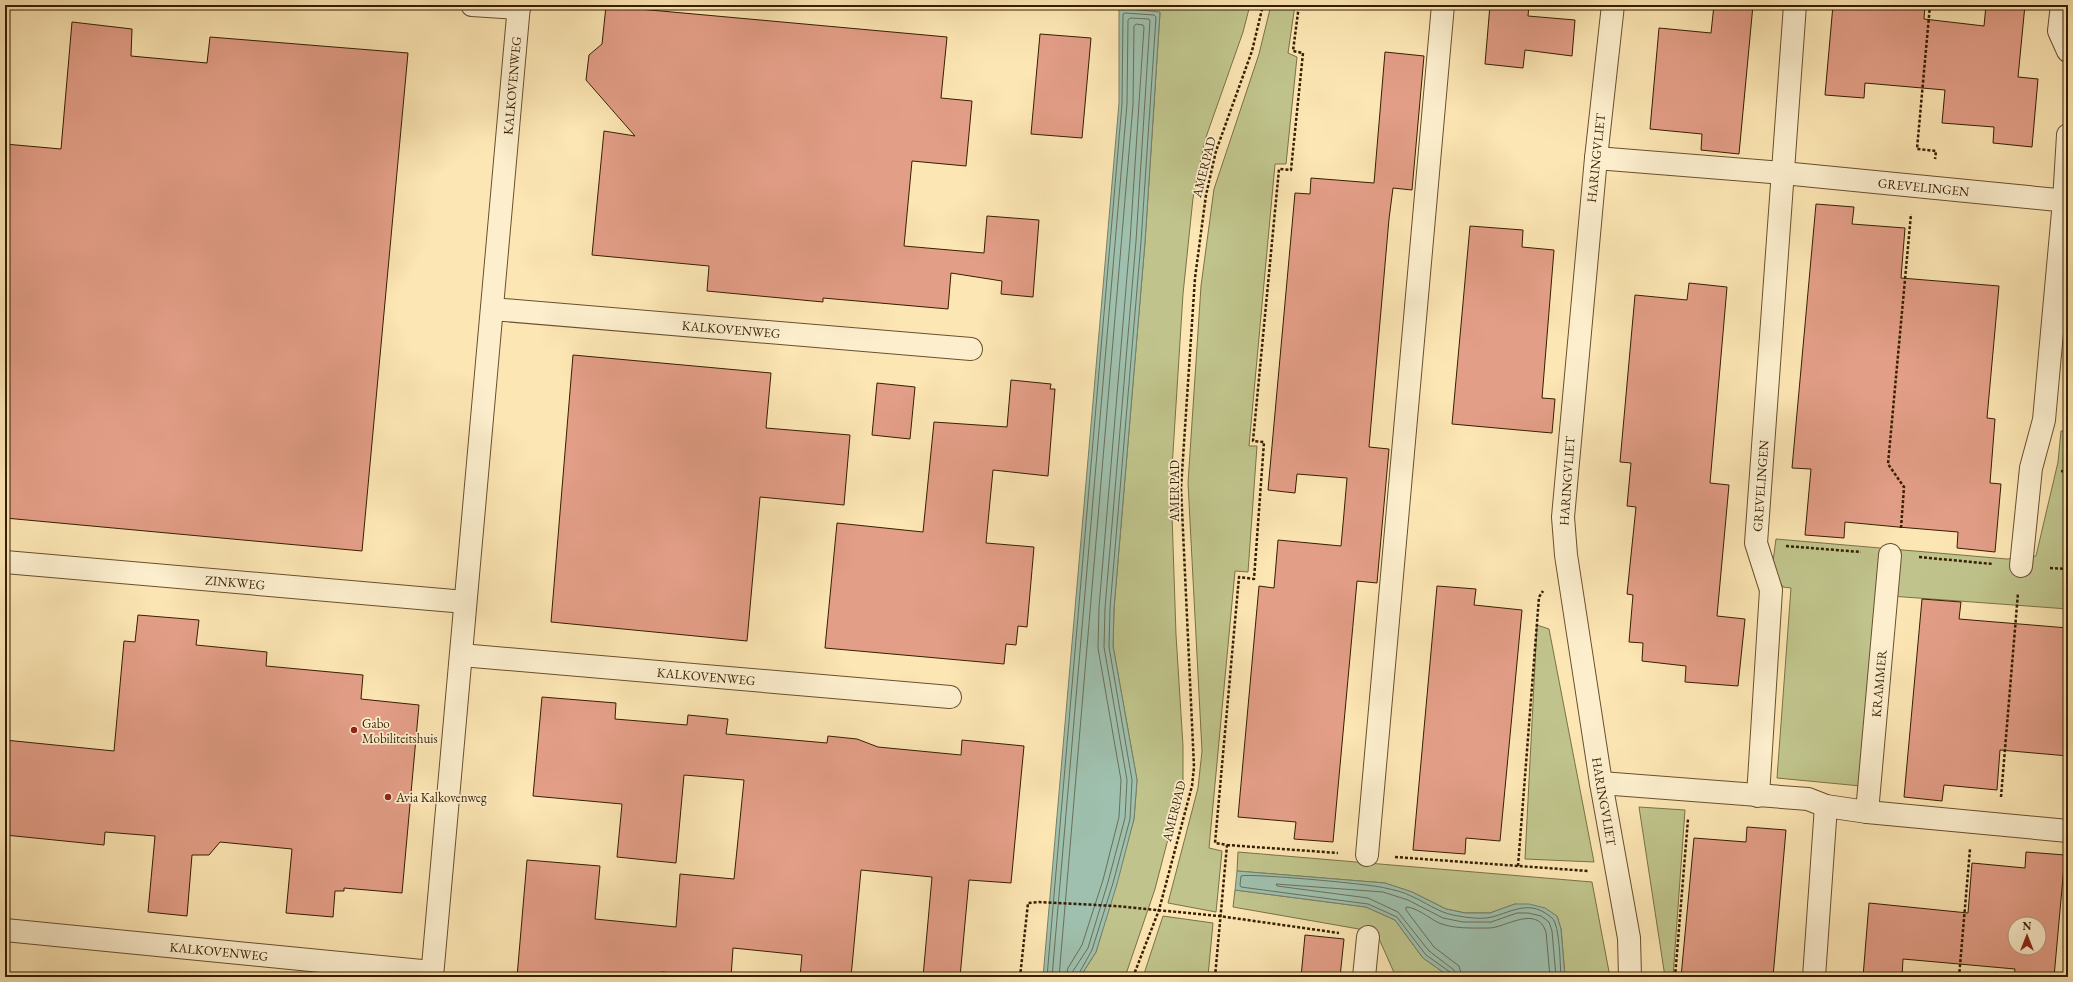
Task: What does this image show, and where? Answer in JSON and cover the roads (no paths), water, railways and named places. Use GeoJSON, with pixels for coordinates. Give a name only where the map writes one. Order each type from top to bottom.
{"type":"FeatureCollection","features":[{"type":"Feature","properties":{"kind":"street"},"geometry":{"type":"LineString","coordinates":[[472,5],[519,7]]}},
{"type":"Feature","properties":{"kind":"street"},"geometry":{"type":"LineString","coordinates":[[1367,855],[1443,5]]}},
{"type":"Feature","properties":{"kind":"street","name":"HARINGVLIET"},"geometry":{"type":"LineString","coordinates":[[1613,5],[1596,158],[1563,517],[1566,555],[1601,783],[1629,938],[1630,977]]}},
{"type":"Feature","properties":{"kind":"street","name":"GREVELINGEN"},"geometry":{"type":"LineString","coordinates":[[1758,796],[1771,590],[1756,543],[1795,5]]}},
{"type":"Feature","properties":{"kind":"street"},"geometry":{"type":"LineString","coordinates":[[2062,5],[2059,31],[2068,51]]}},
{"type":"Feature","properties":{"kind":"street","name":"KALKOVENWEG"},"geometry":{"type":"LineString","coordinates":[[5,930],[432,975],[519,7]]}},
{"type":"Feature","properties":{"kind":"street"},"geometry":{"type":"LineString","coordinates":[[2021,566],[2031,468],[2044,420],[2066,201],[2068,135]]}},
{"type":"Feature","properties":{"kind":"street","name":"GREVELINGEN"},"geometry":{"type":"LineString","coordinates":[[1596,158],[1783,173],[2066,201]]}},
{"type":"Feature","properties":{"kind":"street","name":"KALKOVENWEG"},"geometry":{"type":"LineString","coordinates":[[492,309],[971,348]]}},
{"type":"Feature","properties":{"kind":"street","name":"KRAMMER"},"geometry":{"type":"LineString","coordinates":[[1867,812],[1890,555]]}},
{"type":"Feature","properties":{"kind":"street","name":"ZINKWEG"},"geometry":{"type":"LineString","coordinates":[[5,562],[465,602]]}},
{"type":"Feature","properties":{"kind":"street","name":"KALKOVENWEG"},"geometry":{"type":"LineString","coordinates":[[461,655],[950,697]]}},
{"type":"Feature","properties":{"kind":"street"},"geometry":{"type":"LineString","coordinates":[[1601,783],[1808,799],[1826,806],[1867,812],[1998,823],[2068,831]]}},
{"type":"Feature","properties":{"kind":"street"},"geometry":{"type":"LineString","coordinates":[[1814,977],[1826,806]]}},
{"type":"Feature","properties":{"kind":"street"},"geometry":{"type":"LineString","coordinates":[[1364,977],[1368,938]]}},
{"type":"Feature","properties":{"kind":"water"},"geometry":{"type":"Polygon","coordinates":[[[1119,8],[1160,12],[1145,242],[1114,608],[1113,646],[1137,780],[1134,819],[1117,884],[1096,952],[1080,977],[1043,977],[1119,103],[1119,8]]]}},
{"type":"Feature","properties":{"kind":"water"},"geometry":{"type":"Polygon","coordinates":[[[1237,871],[1385,883],[1412,892],[1446,909],[1465,913],[1490,913],[1515,904],[1529,904],[1545,908],[1557,916],[1561,929],[1565,977],[1450,977],[1423,958],[1395,920],[1366,907],[1235,890],[1237,871]]]}},
{"type":"Feature","properties":{"kind":"place","name":"Gabo Mobiliteitshuis"},"geometry":{"type":"Point","coordinates":[354,730]}},
{"type":"Feature","properties":{"kind":"place","name":"Avia Kalkovenweg"},"geometry":{"type":"Point","coordinates":[388,797]}}]}
